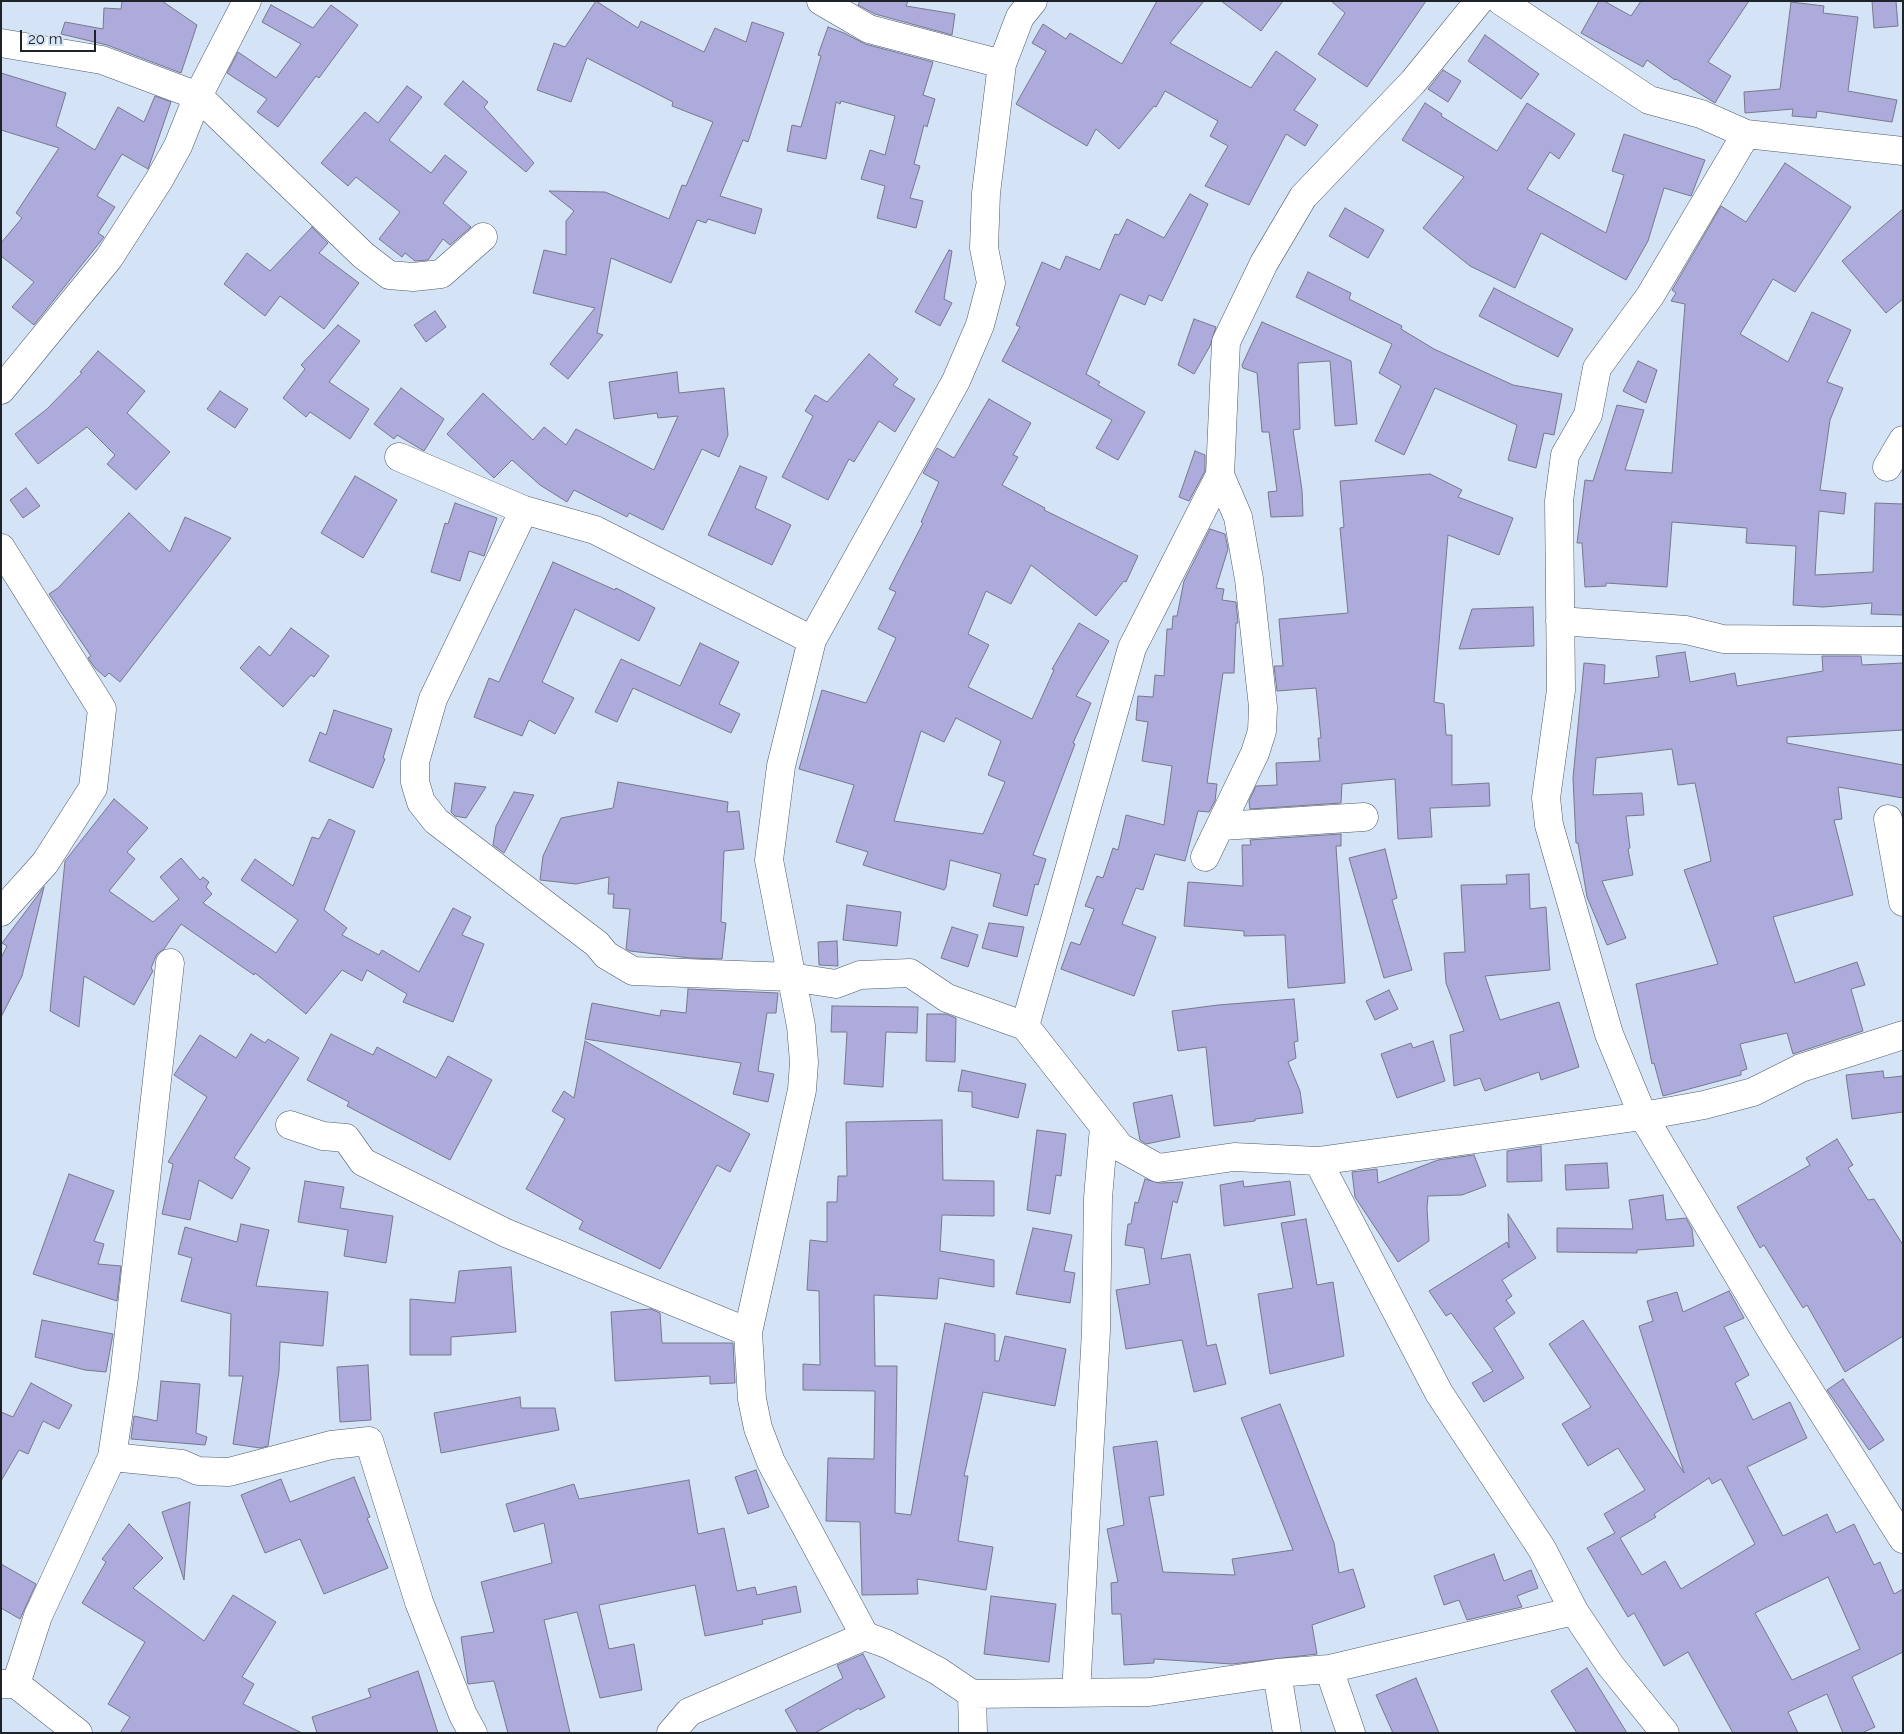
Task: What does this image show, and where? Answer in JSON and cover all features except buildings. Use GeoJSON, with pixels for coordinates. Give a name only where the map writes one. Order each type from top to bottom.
{"type":"FeatureCollection","features":[{"type":"Feature","properties":{"kind":"street"},"geometry":{"type":"LineString","coordinates":[[1,390],[109,258],[178,146],[198,96],[247,1]]}},
{"type":"Feature","properties":{"kind":"street"},"geometry":{"type":"LineString","coordinates":[[821,1],[869,29],[1002,64]]}},
{"type":"Feature","properties":{"kind":"street"},"geometry":{"type":"LineString","coordinates":[[1033,1],[1020,17],[1002,64],[986,193],[984,248],[991,283],[980,325],[956,381],[812,640],[781,766],[769,860],[801,1026],[804,1062],[802,1090],[748,1332],[752,1399],[758,1428],[771,1462],[865,1636],[887,1644],[938,1671],[972,1694],[1149,1692],[1277,1673],[1329,1669],[1574,1611]]}},
{"type":"Feature","properties":{"kind":"street"},"geometry":{"type":"LineString","coordinates":[[1025,1026],[1132,648],[1220,475],[1226,342],[1264,263],[1303,197],[1414,82],[1479,1]]}},
{"type":"Feature","properties":{"kind":"street"},"geometry":{"type":"LineString","coordinates":[[1501,1],[1533,10],[1649,100],[1700,114],[1746,134],[1903,151]]}},
{"type":"Feature","properties":{"kind":"street"},"geometry":{"type":"LineString","coordinates":[[1,43],[102,60],[198,96],[363,255],[389,275],[413,277],[442,274],[483,237]]}},
{"type":"Feature","properties":{"kind":"street"},"geometry":{"type":"LineString","coordinates":[[1746,134],[1650,296],[1597,368],[1588,415],[1565,455],[1559,501],[1560,690],[1546,798],[1549,825],[1609,1034],[1643,1116],[1777,1340],[1903,1539]]}},
{"type":"Feature","properties":{"kind":"street"},"geometry":{"type":"LineString","coordinates":[[1887,467],[1903,440]]}},
{"type":"Feature","properties":{"kind":"street"},"geometry":{"type":"LineString","coordinates":[[399,457],[524,510],[595,530],[812,640]]}},
{"type":"Feature","properties":{"kind":"street"},"geometry":{"type":"LineString","coordinates":[[1205,857],[1222,826],[1255,753],[1262,731],[1262,708],[1249,579],[1238,517],[1220,475]]}},
{"type":"Feature","properties":{"kind":"street"},"geometry":{"type":"LineString","coordinates":[[524,510],[433,699],[415,762],[415,782],[421,802],[436,821],[597,944],[606,955],[633,971],[791,977],[836,984],[860,975],[910,973],[947,998],[1025,1026],[1120,1147],[1158,1168],[1234,1157],[1318,1161],[1643,1116],[1704,1105],[1753,1092],[1801,1068],[1903,1035]]}},
{"type":"Feature","properties":{"kind":"street"},"geometry":{"type":"LineString","coordinates":[[1,548],[102,709],[93,788],[45,863],[1,912]]}},
{"type":"Feature","properties":{"kind":"street"},"geometry":{"type":"LineString","coordinates":[[1560,621],[1686,630],[1723,640],[1903,641]]}},
{"type":"Feature","properties":{"kind":"street"},"geometry":{"type":"LineString","coordinates":[[1222,826],[1364,817]]}},
{"type":"Feature","properties":{"kind":"street"},"geometry":{"type":"LineString","coordinates":[[1888,819],[1903,902]]}},
{"type":"Feature","properties":{"kind":"street"},"geometry":{"type":"LineString","coordinates":[[78,1733],[9,1684],[38,1616],[112,1458],[124,1377],[170,963]]}},
{"type":"Feature","properties":{"kind":"street"},"geometry":{"type":"LineString","coordinates":[[290,1125],[324,1136],[346,1138],[363,1162],[506,1233],[748,1332]]}},
{"type":"Feature","properties":{"kind":"street"},"geometry":{"type":"LineString","coordinates":[[1076,1693],[1096,1331],[1098,1198],[1104,1127]]}},
{"type":"Feature","properties":{"kind":"street"},"geometry":{"type":"LineString","coordinates":[[1318,1161],[1439,1393],[1542,1549],[1574,1611],[1610,1665],[1665,1733]]}},
{"type":"Feature","properties":{"kind":"street"},"geometry":{"type":"LineString","coordinates":[[112,1458],[182,1464],[198,1471],[229,1472],[331,1445],[369,1441],[419,1602],[463,1715],[473,1733]]}},
{"type":"Feature","properties":{"kind":"street"},"geometry":{"type":"LineString","coordinates":[[671,1733],[689,1712],[865,1636]]}},
{"type":"Feature","properties":{"kind":"street"},"geometry":{"type":"LineString","coordinates":[[1329,1669],[1351,1733]]}},
{"type":"Feature","properties":{"kind":"street"},"geometry":{"type":"LineString","coordinates":[[1277,1673],[1287,1733]]}},
{"type":"Feature","properties":{"kind":"street"},"geometry":{"type":"LineString","coordinates":[[972,1694],[973,1733]]}}]}
